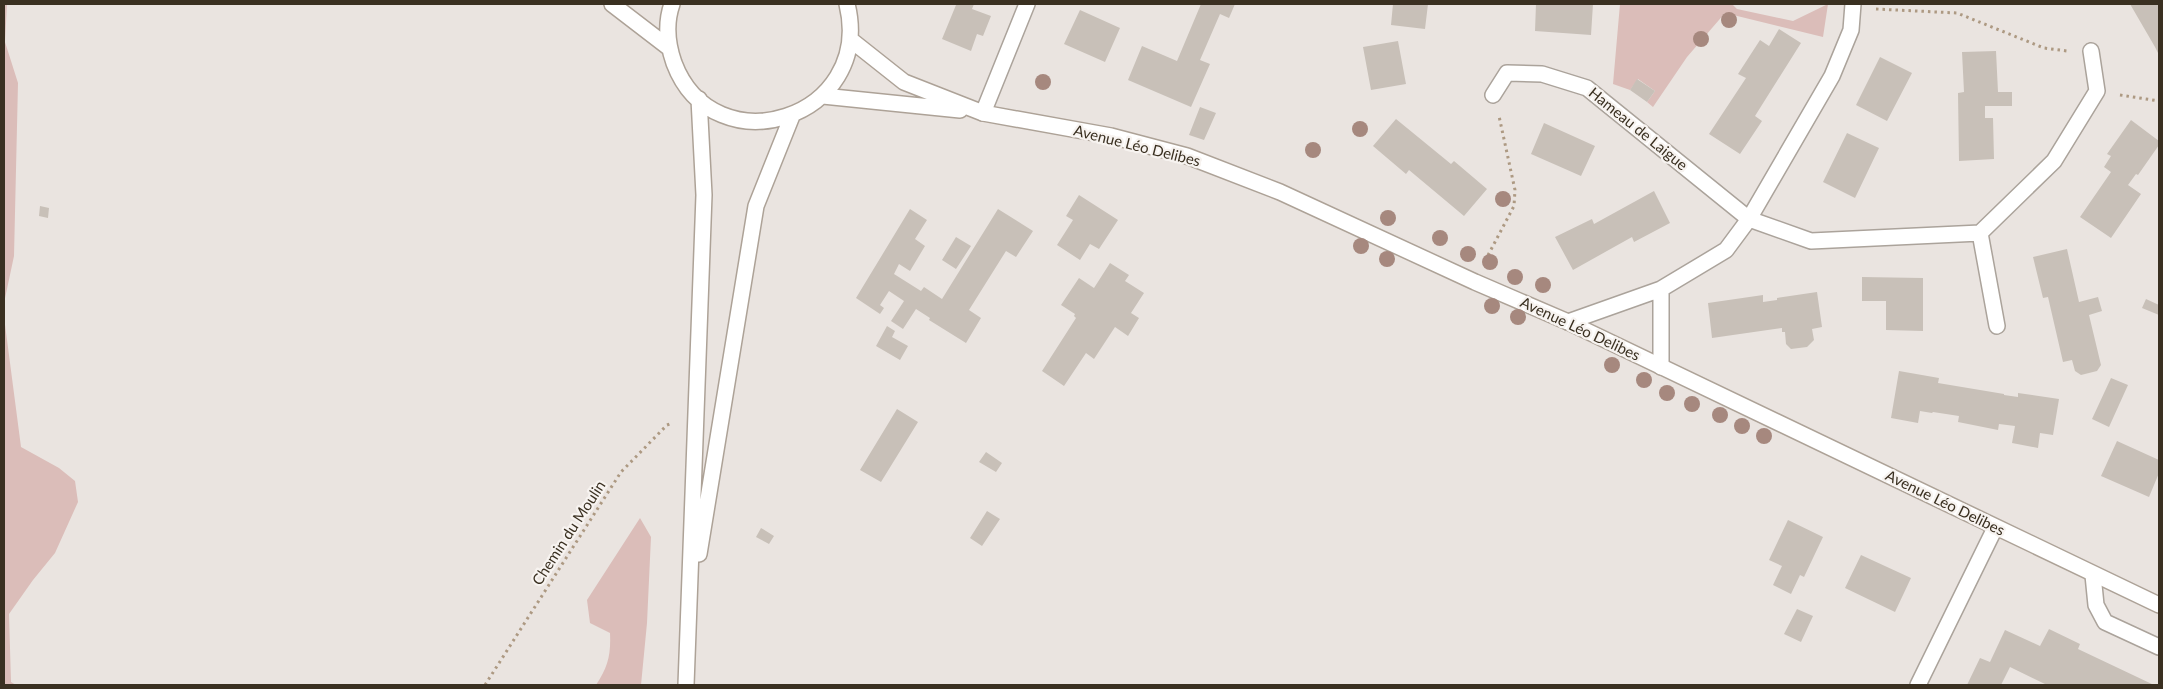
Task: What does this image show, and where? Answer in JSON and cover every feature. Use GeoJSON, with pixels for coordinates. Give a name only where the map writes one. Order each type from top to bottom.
{"type":"FeatureCollection","features":[{"type":"Feature","properties":{"kind":"main road"},"geometry":{"type":"LineString","coordinates":[[612,4],[668,47]]}},
{"type":"Feature","properties":{"kind":"main road"},"geometry":{"type":"LineString","coordinates":[[672,4],[668,17],[668,47],[679,76],[699,99],[720,113],[743,120],[768,121],[792,116],[808,108],[823,96],[842,71],[851,40],[851,18],[847,4]]}},
{"type":"Feature","properties":{"kind":"main road"},"geometry":{"type":"LineString","coordinates":[[981,112],[1027,4]]}},
{"type":"Feature","properties":{"kind":"main road"},"geometry":{"type":"LineString","coordinates":[[1568,322],[1662,289],[1726,250],[1749,219],[1832,76],[1850,30],[1853,5]]}},
{"type":"Feature","properties":{"kind":"main road","name":"Avenue Léo Delibes"},"geometry":{"type":"LineString","coordinates":[[851,40],[904,82],[981,112]]}},
{"type":"Feature","properties":{"kind":"main road"},"geometry":{"type":"LineString","coordinates":[[1997,326],[1980,233],[2054,162],[2097,91],[2091,51]]}},
{"type":"Feature","properties":{"kind":"main road","name":"Hameau de Laigue"},"geometry":{"type":"LineString","coordinates":[[1493,95],[1507,73],[1542,74],[1587,88],[1749,219],[1811,242],[1980,233]]}},
{"type":"Feature","properties":{"kind":"main road","name":"Avenue Léo Delibes"},"geometry":{"type":"LineString","coordinates":[[823,96],[981,112],[1110,136],[1187,156],[1280,192],[1475,282],[1568,322],[2159,605]]}},
{"type":"Feature","properties":{"kind":"main road"},"geometry":{"type":"LineString","coordinates":[[686,685],[704,195],[699,99]]}},
{"type":"Feature","properties":{"kind":"main road"},"geometry":{"type":"LineString","coordinates":[[690,610],[756,206],[792,116]]}},
{"type":"Feature","properties":{"kind":"main road"},"geometry":{"type":"LineString","coordinates":[[1660,367],[1662,289]]}},
{"type":"Feature","properties":{"kind":"main road"},"geometry":{"type":"LineString","coordinates":[[1918,685],[1996,528]]}},
{"type":"Feature","properties":{"kind":"main road"},"geometry":{"type":"LineString","coordinates":[[2093,574],[2096,605],[2105,622],[2159,647]]}},
{"type":"Feature","properties":{"kind":"path"},"geometry":{"type":"LineString","coordinates":[[1853,5],[1958,13],[2044,48],[2091,51]]}},
{"type":"Feature","properties":{"kind":"path"},"geometry":{"type":"LineString","coordinates":[[2097,91],[2159,101]]}},
{"type":"Feature","properties":{"kind":"path"},"geometry":{"type":"LineString","coordinates":[[1475,282],[1514,206],[1515,190],[1493,95]]}},
{"type":"Feature","properties":{"kind":"path","name":"Chemin du Moulin"},"geometry":{"type":"LineString","coordinates":[[485,685],[621,472],[667,425],[695,416]]}},
{"type":"Feature","properties":{"kind":"shaded area"},"geometry":{"type":"Polygon","coordinates":[[[4,4],[7,4],[5,42],[18,83],[14,256],[4,303],[4,4]]]}},
{"type":"Feature","properties":{"kind":"shaded area"},"geometry":{"type":"Polygon","coordinates":[[[1620,4],[1732,4],[1737,9],[1793,21],[1828,4],[1823,37],[1725,13],[1687,57],[1653,107],[1647,102],[1655,91],[1638,79],[1630,90],[1613,84],[1620,4]]]}},
{"type":"Feature","properties":{"kind":"shaded area"},"geometry":{"type":"Polygon","coordinates":[[[4,317],[21,447],[59,468],[75,481],[78,502],[55,553],[9,614],[11,682],[16,685],[4,685],[4,317]]]}},
{"type":"Feature","properties":{"kind":"shaded area"},"geometry":{"type":"Polygon","coordinates":[[[640,518],[651,537],[647,623],[641,685],[596,685],[608,660],[610,633],[590,623],[587,600],[640,518]]]}},
{"type":"Feature","properties":{"kind":"building"},"geometry":{"type":"Polygon","coordinates":[[[953,4],[974,4],[972,9],[991,16],[983,36],[977,34],[971,51],[942,39],[956,5],[953,4]]]}},
{"type":"Feature","properties":{"kind":"building"},"geometry":{"type":"Polygon","coordinates":[[[1201,4],[1235,4],[1229,18],[1220,14],[1200,60],[1210,64],[1191,107],[1128,80],[1142,46],[1177,61],[1201,4]]]}},
{"type":"Feature","properties":{"kind":"building"},"geometry":{"type":"Polygon","coordinates":[[[1393,4],[1428,4],[1425,29],[1391,25],[1393,4]]]}},
{"type":"Feature","properties":{"kind":"building"},"geometry":{"type":"Polygon","coordinates":[[[1536,4],[1593,4],[1591,35],[1535,31],[1536,4]]]}},
{"type":"Feature","properties":{"kind":"building"},"geometry":{"type":"Polygon","coordinates":[[[2130,4],[2159,4],[2159,55],[2155,47],[2130,4]]]}},
{"type":"Feature","properties":{"kind":"building"},"geometry":{"type":"Polygon","coordinates":[[[1080,10],[1120,28],[1105,62],[1064,44],[1080,10]]]}},
{"type":"Feature","properties":{"kind":"building"},"geometry":{"type":"Polygon","coordinates":[[[1779,29],[1801,43],[1755,116],[1762,121],[1740,154],[1709,134],[1746,78],[1738,74],[1760,40],[1769,46],[1779,29]]]}},
{"type":"Feature","properties":{"kind":"building"},"geometry":{"type":"Polygon","coordinates":[[[1398,41],[1406,84],[1371,90],[1363,47],[1398,41]]]}},
{"type":"Feature","properties":{"kind":"building"},"geometry":{"type":"Polygon","coordinates":[[[1996,51],[1998,92],[2012,92],[2012,106],[1985,106],[1985,118],[1993,118],[1994,159],[1959,161],[1958,93],[1964,92],[1962,52],[1996,51]]]}},
{"type":"Feature","properties":{"kind":"building"},"geometry":{"type":"Polygon","coordinates":[[[1880,57],[1912,73],[1887,121],[1856,105],[1880,57]]]}},
{"type":"Feature","properties":{"kind":"building"},"geometry":{"type":"Polygon","coordinates":[[[1637,79],[1655,91],[1647,102],[1630,90],[1637,79]]]}},
{"type":"Feature","properties":{"kind":"building"},"geometry":{"type":"Polygon","coordinates":[[[1200,107],[1216,113],[1204,140],[1189,135],[1200,107]]]}},
{"type":"Feature","properties":{"kind":"building"},"geometry":{"type":"Polygon","coordinates":[[[1396,119],[1451,164],[1454,161],[1487,189],[1464,216],[1409,170],[1406,174],[1373,146],[1396,119]]]}},
{"type":"Feature","properties":{"kind":"building"},"geometry":{"type":"Polygon","coordinates":[[[2131,120],[2159,141],[2159,145],[2138,175],[2136,174],[2128,185],[2141,194],[2111,238],[2080,217],[2111,172],[2104,167],[2111,156],[2107,154],[2131,120]]]}},
{"type":"Feature","properties":{"kind":"building"},"geometry":{"type":"Polygon","coordinates":[[[1544,123],[1595,146],[1581,176],[1531,154],[1544,123]]]}},
{"type":"Feature","properties":{"kind":"building"},"geometry":{"type":"Polygon","coordinates":[[[1847,133],[1879,148],[1855,198],[1823,182],[1847,133]]]}},
{"type":"Feature","properties":{"kind":"building"},"geometry":{"type":"Polygon","coordinates":[[[1654,191],[1670,223],[1634,242],[1632,237],[1573,270],[1555,237],[1592,219],[1594,224],[1654,191]]]}},
{"type":"Feature","properties":{"kind":"building"},"geometry":{"type":"Polygon","coordinates":[[[1079,195],[1118,220],[1099,249],[1090,244],[1080,260],[1057,245],[1073,220],[1066,216],[1079,195]]]}},
{"type":"Feature","properties":{"kind":"building"},"geometry":{"type":"Polygon","coordinates":[[[40,206],[49,208],[48,218],[39,216],[40,206]]]}},
{"type":"Feature","properties":{"kind":"building"},"geometry":{"type":"Polygon","coordinates":[[[910,209],[927,220],[915,239],[925,246],[910,271],[899,264],[894,274],[921,291],[924,287],[942,299],[998,209],[1033,231],[1016,257],[1006,251],[969,310],[981,318],[966,343],[929,320],[930,318],[916,309],[903,329],[891,321],[904,301],[889,291],[880,305],[884,308],[880,314],[856,298],[910,209]]]}},
{"type":"Feature","properties":{"kind":"building"},"geometry":{"type":"Polygon","coordinates":[[[956,237],[971,246],[956,269],[942,260],[956,237]]]}},
{"type":"Feature","properties":{"kind":"building"},"geometry":{"type":"Polygon","coordinates":[[[2067,249],[2079,302],[2098,297],[2102,311],[2089,315],[2101,365],[2097,371],[2081,375],[2075,371],[2072,360],[2063,362],[2048,297],[2043,298],[2033,257],[2067,249]]]}},
{"type":"Feature","properties":{"kind":"building"},"geometry":{"type":"Polygon","coordinates":[[[1110,263],[1129,275],[1125,281],[1144,293],[1131,313],[1139,318],[1128,336],[1115,327],[1094,359],[1086,353],[1064,386],[1042,371],[1076,318],[1075,314],[1061,305],[1079,278],[1094,288],[1110,263]]]}},
{"type":"Feature","properties":{"kind":"building"},"geometry":{"type":"Polygon","coordinates":[[[1862,277],[1923,278],[1923,331],[1886,330],[1886,301],[1862,301],[1862,277]]]}},
{"type":"Feature","properties":{"kind":"building"},"geometry":{"type":"Polygon","coordinates":[[[1817,292],[1822,327],[1812,329],[1814,340],[1807,347],[1791,349],[1786,344],[1785,332],[1782,332],[1782,328],[1712,338],[1708,303],[1763,295],[1763,302],[1817,292]]]}},
{"type":"Feature","properties":{"kind":"building"},"geometry":{"type":"Polygon","coordinates":[[[2146,299],[2159,305],[2159,315],[2142,308],[2146,299]]]}},
{"type":"Feature","properties":{"kind":"building"},"geometry":{"type":"Polygon","coordinates":[[[887,326],[895,331],[892,337],[908,346],[900,360],[876,346],[887,326]]]}},
{"type":"Feature","properties":{"kind":"building"},"geometry":{"type":"Polygon","coordinates":[[[1899,371],[1939,378],[1938,383],[2004,395],[2018,397],[2018,393],[2059,399],[2053,435],[2040,433],[2038,448],[2012,443],[2015,426],[1999,424],[1998,430],[1958,422],[1959,416],[1920,411],[1918,423],[1891,418],[1899,371]]]}},
{"type":"Feature","properties":{"kind":"building"},"geometry":{"type":"Polygon","coordinates":[[[2111,378],[2128,385],[2109,427],[2092,419],[2111,378]]]}},
{"type":"Feature","properties":{"kind":"building"},"geometry":{"type":"Polygon","coordinates":[[[897,409],[918,422],[881,482],[860,470],[897,409]]]}},
{"type":"Feature","properties":{"kind":"building"},"geometry":{"type":"Polygon","coordinates":[[[2117,441],[2159,460],[2159,473],[2149,497],[2101,476],[2117,441]]]}},
{"type":"Feature","properties":{"kind":"building"},"geometry":{"type":"Polygon","coordinates":[[[986,452],[1002,463],[996,472],[979,462],[986,452]]]}},
{"type":"Feature","properties":{"kind":"building"},"geometry":{"type":"Polygon","coordinates":[[[987,511],[1000,519],[982,546],[970,538],[987,511]]]}},
{"type":"Feature","properties":{"kind":"building"},"geometry":{"type":"Polygon","coordinates":[[[1788,520],[1823,537],[1804,577],[1800,575],[1791,594],[1773,585],[1782,566],[1769,560],[1788,520]]]}},
{"type":"Feature","properties":{"kind":"building"},"geometry":{"type":"Polygon","coordinates":[[[761,528],[774,536],[769,544],[756,537],[761,528]]]}},
{"type":"Feature","properties":{"kind":"building"},"geometry":{"type":"Polygon","coordinates":[[[1861,555],[1911,578],[1895,612],[1845,588],[1861,555]]]}},
{"type":"Feature","properties":{"kind":"building"},"geometry":{"type":"Polygon","coordinates":[[[1797,609],[1813,616],[1801,642],[1784,634],[1797,609]]]}},
{"type":"Feature","properties":{"kind":"building"},"geometry":{"type":"Polygon","coordinates":[[[2049,629],[2080,644],[2078,649],[2154,685],[2047,685],[2010,667],[2001,685],[1967,685],[1980,658],[1990,662],[2005,630],[2040,646],[2049,629]]]}}]}
